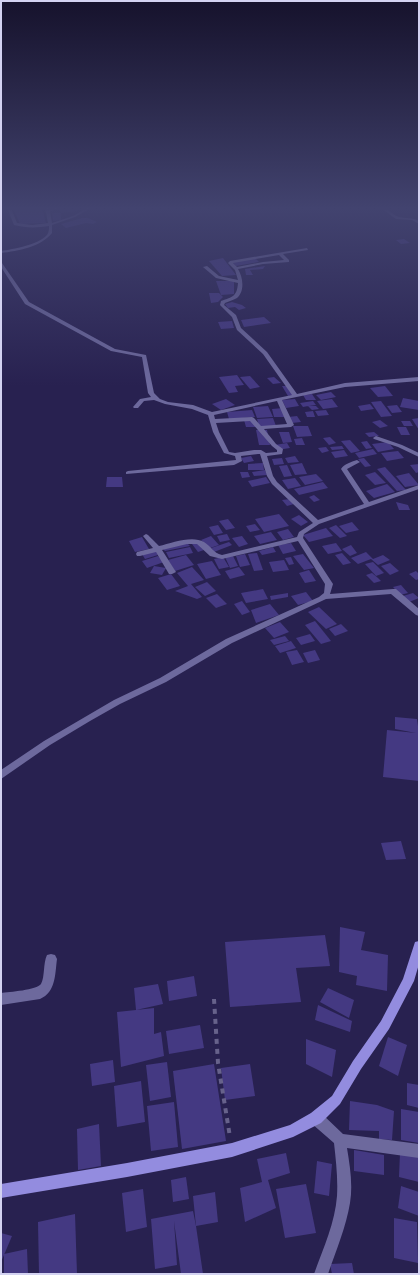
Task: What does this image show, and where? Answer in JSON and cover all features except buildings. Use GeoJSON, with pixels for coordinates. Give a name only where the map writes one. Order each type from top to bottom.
{"type":"FeatureCollection","features":[{"type":"Feature","properties":{"kind":"street"},"geometry":{"type":"LineString","coordinates":[[3,268],[27,303],[112,350],[144,356],[149,387],[154,398]]}},
{"type":"Feature","properties":{"kind":"street"},"geometry":{"type":"LineString","coordinates":[[206,268],[218,277],[241,282]]}},
{"type":"Feature","properties":{"kind":"street"},"geometry":{"type":"LineString","coordinates":[[237,268],[241,282],[238,296],[225,301],[222,305],[234,316],[239,329],[265,353],[296,396]]}},
{"type":"Feature","properties":{"kind":"street"},"geometry":{"type":"LineString","coordinates":[[136,408],[142,400],[154,398],[168,404],[196,408],[211,414],[345,385],[419,379]]}},
{"type":"Feature","properties":{"kind":"street"},"geometry":{"type":"LineString","coordinates":[[260,428],[291,424],[279,400]]}},
{"type":"Feature","properties":{"kind":"street"},"geometry":{"type":"LineString","coordinates":[[211,414],[225,451],[229,454],[258,451],[262,452],[270,476],[274,483],[317,524]]}},
{"type":"Feature","properties":{"kind":"street"},"geometry":{"type":"LineString","coordinates":[[213,421],[252,419],[274,445],[280,449],[280,453],[264,455]]}},
{"type":"Feature","properties":{"kind":"street"},"geometry":{"type":"LineString","coordinates":[[376,438],[400,446],[419,455]]}},
{"type":"Feature","properties":{"kind":"street"},"geometry":{"type":"LineString","coordinates":[[128,473],[234,463],[239,461],[237,454]]}},
{"type":"Feature","properties":{"kind":"street"},"geometry":{"type":"LineString","coordinates":[[357,462],[345,467],[344,469],[368,505]]}},
{"type":"Feature","properties":{"kind":"street"},"geometry":{"type":"LineString","coordinates":[[300,538],[301,533],[317,524],[419,487]]}},
{"type":"Feature","properties":{"kind":"street"},"geometry":{"type":"LineString","coordinates":[[146,536],[158,549],[172,572]]}},
{"type":"Feature","properties":{"kind":"street"},"geometry":{"type":"LineString","coordinates":[[140,554],[194,541],[204,545],[209,553],[214,556],[222,557],[300,538]]}},
{"type":"Feature","properties":{"kind":"street"},"geometry":{"type":"LineString","coordinates":[[300,538],[329,584],[326,597]]}},
{"type":"Feature","properties":{"kind":"street"},"geometry":{"type":"LineString","coordinates":[[1,775],[47,743],[117,702],[163,680],[229,641],[326,597],[393,591],[419,613]]}},
{"type":"Feature","properties":{"kind":"street"},"geometry":{"type":"LineString","coordinates":[[1,1191],[127,1170],[232,1150],[293,1131],[316,1118],[336,1100],[357,1065],[385,1025],[408,981],[419,946]]}},
{"type":"Feature","properties":{"kind":"street"},"geometry":{"type":"LineString","coordinates":[[1,999],[40,993],[47,986],[51,959]]}},
{"type":"Feature","properties":{"kind":"street"},"geometry":{"type":"LineString","coordinates":[[316,1118],[340,1140],[419,1150]]}},
{"type":"Feature","properties":{"kind":"street"},"geometry":{"type":"LineString","coordinates":[[321,1274],[334,1239],[343,1202],[344,1179],[340,1140]]}},
{"type":"Feature","properties":{"kind":"path"},"geometry":{"type":"LineString","coordinates":[[214,999],[218,1063],[232,1150]]}}]}
